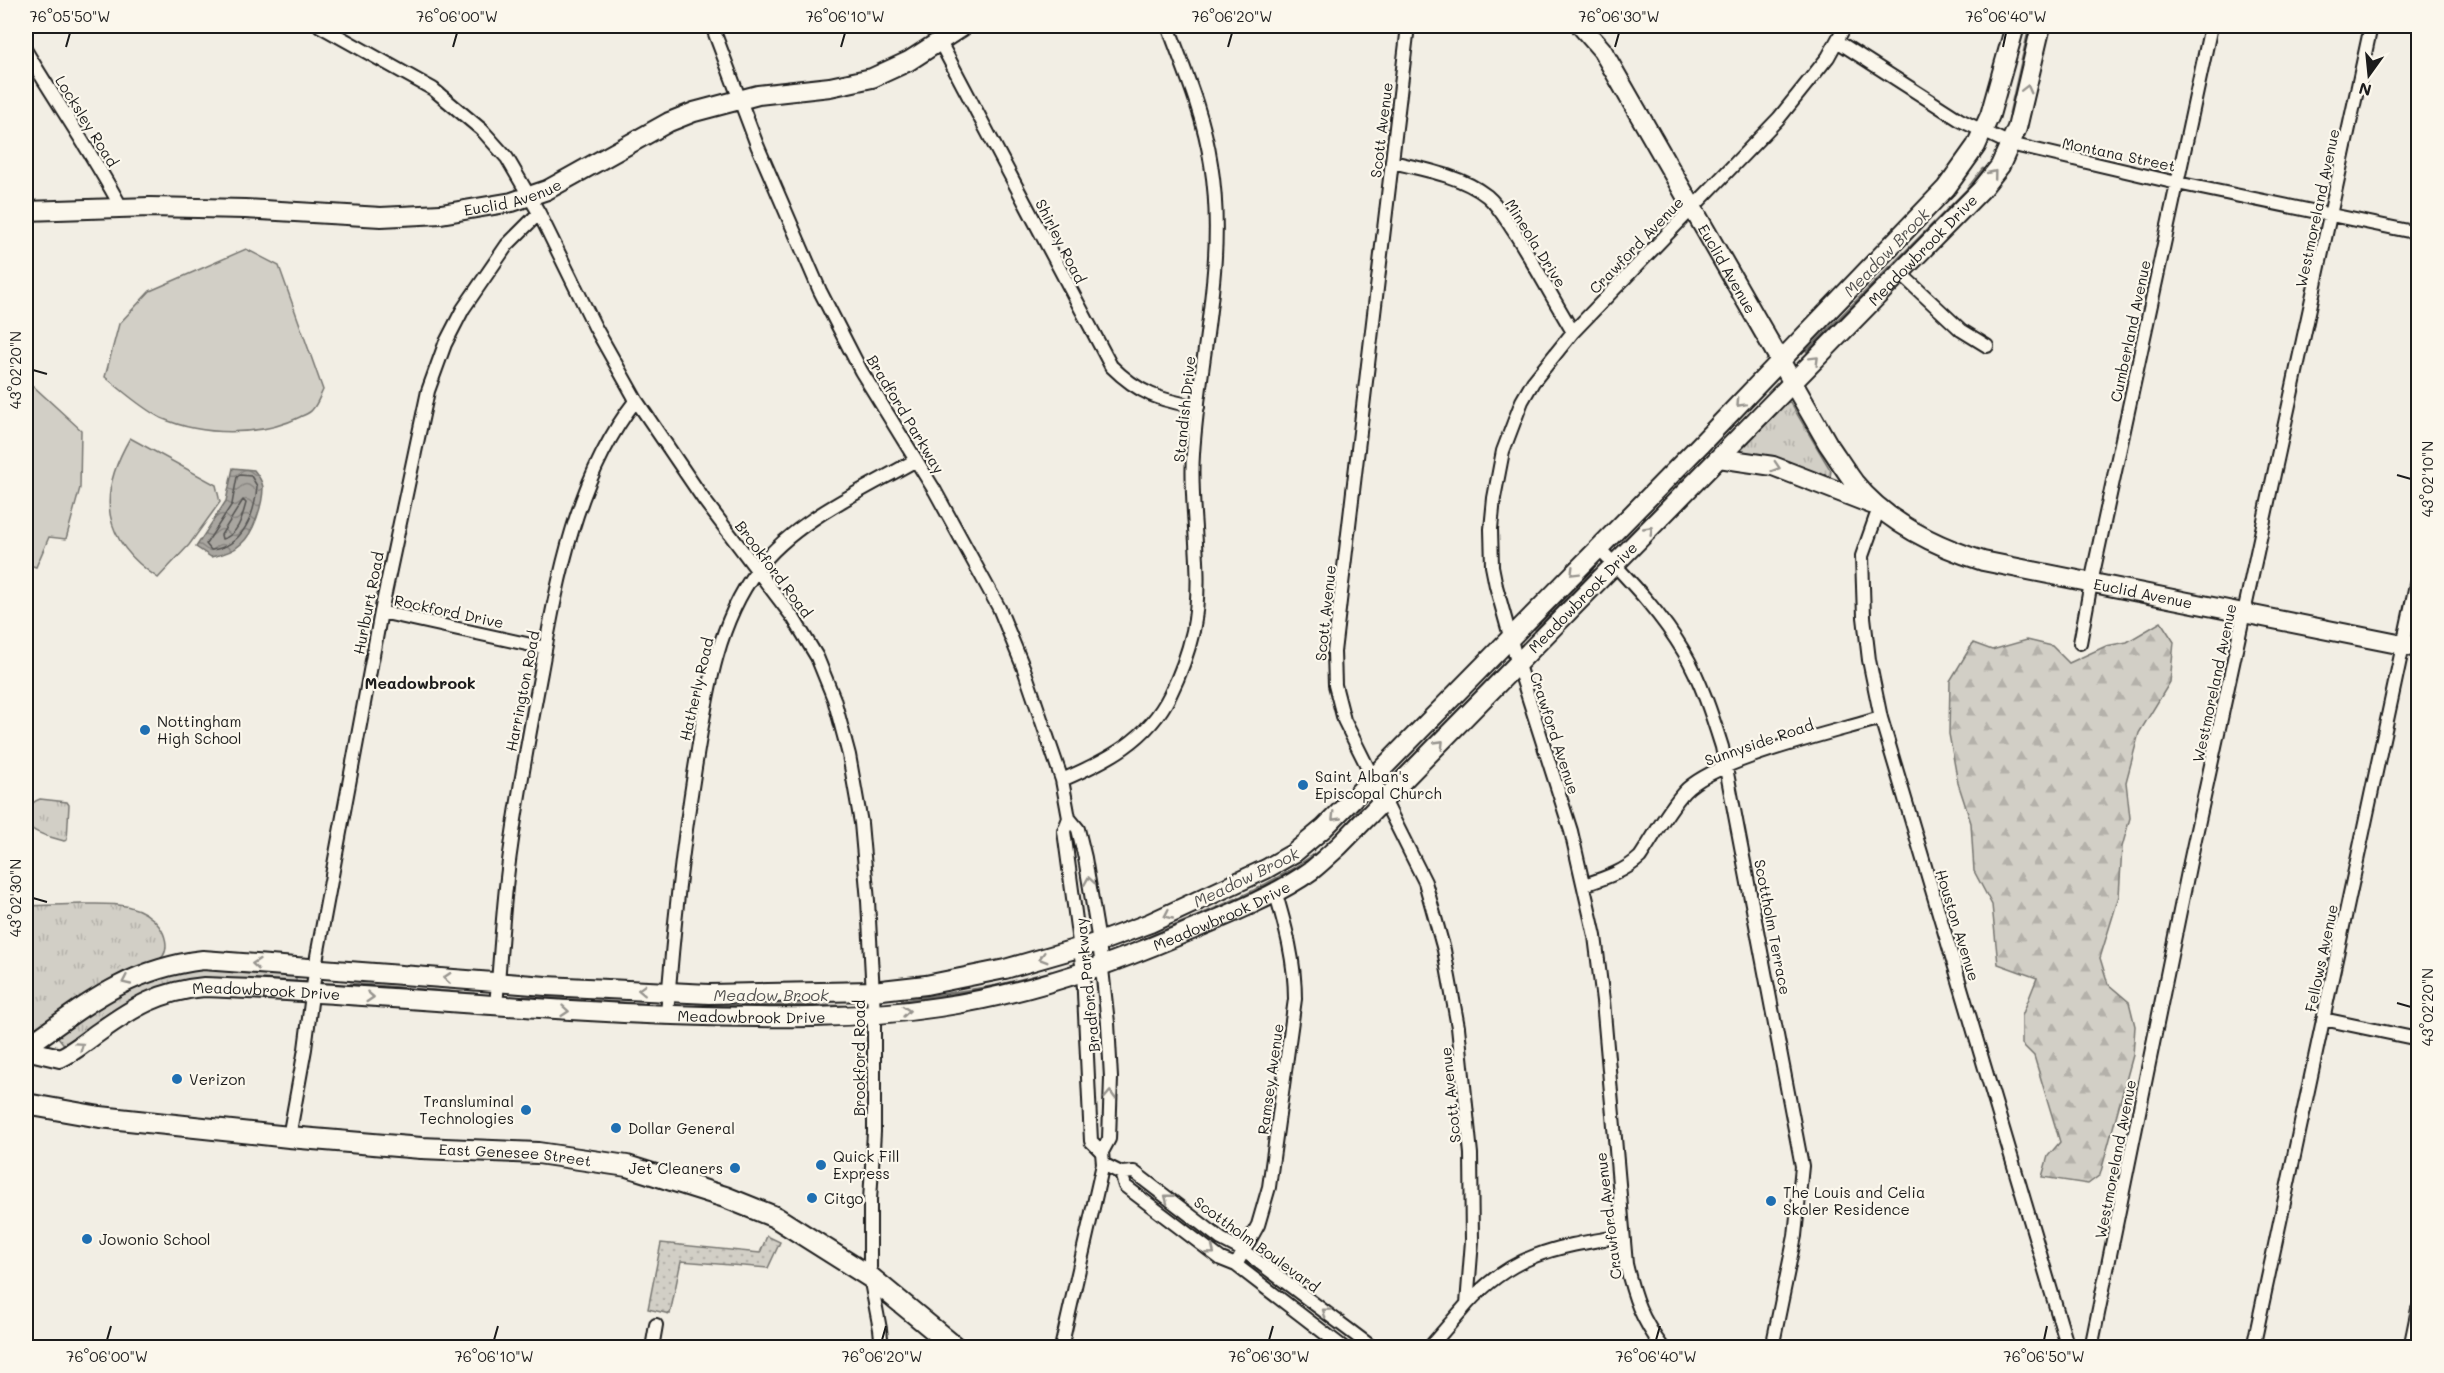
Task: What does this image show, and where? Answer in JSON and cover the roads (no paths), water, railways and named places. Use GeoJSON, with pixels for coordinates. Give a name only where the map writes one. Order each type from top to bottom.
{"type":"FeatureCollection","features":[{"type":"Feature","properties":{"kind":"main road","name":"East Genesee Street"},"geometry":{"type":"LineString","coordinates":[[26,1104],[100,1117],[289,1137],[421,1148],[538,1153],[627,1166],[725,1197],[775,1217],[870,1277],[956,1347]]}},
{"type":"Feature","properties":{"kind":"street","name":"Brookford Road"},"geometry":{"type":"LineString","coordinates":[[320,26],[433,89],[482,130],[507,158],[534,205],[595,327],[636,400],[704,500],[794,619],[817,657],[834,699],[849,755],[861,823],[874,1013],[874,1132],[870,1200],[870,1277],[882,1347]]}},
{"type":"Feature","properties":{"kind":"street","name":"Bradford Parkway"},"geometry":{"type":"LineString","coordinates":[[712,26],[757,145],[820,291],[861,371],[935,491],[999,608],[1024,669],[1062,780],[1068,818],[1064,831],[1083,972],[1091,1141],[1102,1158]]}},
{"type":"Feature","properties":{"kind":"street","name":"Euclid Avenue"},"geometry":{"type":"LineString","coordinates":[[26,211],[121,207],[245,208],[381,217],[441,214],[512,202],[534,205],[547,190],[669,122],[694,111],[740,99],[830,87],[872,78],[909,61],[963,26]]}},
{"type":"Feature","properties":{"kind":"street","name":"Standish Drive"},"geometry":{"type":"LineString","coordinates":[[1062,780],[1104,762],[1143,734],[1169,696],[1187,653],[1193,629],[1196,585],[1193,455],[1216,253],[1215,193],[1198,105],[1168,26]]}},
{"type":"Feature","properties":{"kind":"street","name":"Scott Avenue"},"geometry":{"type":"LineString","coordinates":[[1408,26],[1334,652],[1335,685],[1344,720],[1425,882],[1444,950],[1458,1027],[1471,1154],[1472,1241],[1467,1304]]}},
{"type":"Feature","properties":{"kind":"street","name":"Euclid Avenue"},"geometry":{"type":"LineString","coordinates":[[1581,26],[1602,50],[1828,444],[1855,483],[1879,508],[1922,537],[1962,555],[2091,583],[2411,646]]}},
{"type":"Feature","properties":{"kind":"street","name":"Crawford Avenue"},"geometry":{"type":"LineString","coordinates":[[1663,1347],[1646,1326],[1635,1303],[1626,1264],[1603,1001],[1595,936],[1571,831],[1510,637],[1492,566],[1491,529],[1503,451],[1522,401],[1533,382],[1573,332],[1779,118],[1816,74],[1845,26]]}},
{"type":"Feature","properties":{"kind":"street","name":"Meadowbrook Drive"},"geometry":{"type":"LineString","coordinates":[[26,1049],[118,985],[140,974],[174,964],[203,960],[498,982],[748,995],[873,991],[926,985],[1005,969],[1099,942],[1150,923],[1266,869],[1294,853],[1324,828],[1599,548],[1946,188],[1976,146],[1982,132],[1996,97],[2015,26]]}},
{"type":"Feature","properties":{"kind":"street","name":"Meadowbrook Drive"},"geometry":{"type":"LineString","coordinates":[[26,1049],[60,1058],[132,1008],[156,996],[187,988],[221,987],[588,1013],[772,1018],[940,1007],[1010,992],[1102,966],[1217,920],[1275,891],[1311,871],[1339,846],[1981,190],[2000,166],[2010,144],[2028,87],[2041,26]]}},
{"type":"Feature","properties":{"kind":"street","name":"Cumberland Avenue"},"geometry":{"type":"LineString","coordinates":[[2080,643],[2211,26]]}},
{"type":"Feature","properties":{"kind":"street","name":"Westmoreland Avenue"},"geometry":{"type":"LineString","coordinates":[[2091,1347],[2190,862],[2371,26]]}},
{"type":"Feature","properties":{"kind":"street","name":"Montana Street"},"geometry":{"type":"LineString","coordinates":[[1837,41],[1982,132],[2010,144],[2177,183],[2418,233]]}},
{"type":"Feature","properties":{"kind":"street","name":"Shirley Road"},"geometry":{"type":"LineString","coordinates":[[940,42],[1111,366],[1127,382],[1144,393],[1166,401],[1198,407]]}},
{"type":"Feature","properties":{"kind":"street","name":"Locksley Road"},"geometry":{"type":"LineString","coordinates":[[26,51],[102,171],[121,207]]}},
{"type":"Feature","properties":{"kind":"street","name":"Mineola Drive"},"geometry":{"type":"LineString","coordinates":[[1392,162],[1428,170],[1486,195],[1498,208],[1538,270],[1573,332]]}},
{"type":"Feature","properties":{"kind":"street","name":"Hurlburt Road"},"geometry":{"type":"LineString","coordinates":[[289,1137],[305,1049],[314,970],[381,612],[428,391],[445,344],[463,309],[534,205]]}},
{"type":"Feature","properties":{"kind":"street"},"geometry":{"type":"LineString","coordinates":[[1900,273],[1961,330],[1987,346]]}},
{"type":"Feature","properties":{"kind":"street","name":"Harrington Road"},"geometry":{"type":"LineString","coordinates":[[496,1005],[510,849],[545,648],[567,549],[597,460],[636,400]]}},
{"type":"Feature","properties":{"kind":"street","name":"Euclid Avenue"},"geometry":{"type":"LineString","coordinates":[[1719,458],[1773,466],[1879,508]]}},
{"type":"Feature","properties":{"kind":"street","name":"Hatherly Road"},"geometry":{"type":"LineString","coordinates":[[667,1015],[684,836],[700,733],[722,638],[739,599],[757,570],[786,539],[822,515],[916,460]]}},
{"type":"Feature","properties":{"kind":"street","name":"Houston Avenue"},"geometry":{"type":"LineString","coordinates":[[1879,508],[1862,556],[1864,618],[1869,660],[1881,718],[2068,1347]]}},
{"type":"Feature","properties":{"kind":"street","name":"Scottholm Terrace"},"geometry":{"type":"LineString","coordinates":[[1599,548],[1644,596],[1685,653],[1707,701],[1726,766],[1802,1166],[1795,1236],[1772,1347]]}},
{"type":"Feature","properties":{"kind":"street","name":"Fellows Avenue"},"geometry":{"type":"LineString","coordinates":[[2253,1347],[2323,1019],[2411,646],[2418,575]]}},
{"type":"Feature","properties":{"kind":"street","name":"Rockford Drive"},"geometry":{"type":"LineString","coordinates":[[381,612],[545,648]]}},
{"type":"Feature","properties":{"kind":"street","name":"Sunnyside Road"},"geometry":{"type":"LineString","coordinates":[[1584,885],[1611,876],[1640,857],[1684,792],[1699,779],[1726,766],[1881,718]]}},
{"type":"Feature","properties":{"kind":"street","name":"Bradford Parkway"},"geometry":{"type":"LineString","coordinates":[[1061,1347],[1102,1158],[1109,1139],[1111,1078],[1108,1023],[1099,942],[1078,829],[1068,818]]}},
{"type":"Feature","properties":{"kind":"street","name":"Ramsey Avenue"},"geometry":{"type":"LineString","coordinates":[[1236,1266],[1258,1225],[1269,1187],[1295,999],[1295,971],[1290,940],[1275,891]]}},
{"type":"Feature","properties":{"kind":"street"},"geometry":{"type":"LineString","coordinates":[[2323,1019],[2418,1039]]}},
{"type":"Feature","properties":{"kind":"street","name":"Scottholm Boulevard"},"geometry":{"type":"LineString","coordinates":[[1102,1158],[1121,1173],[1125,1186],[1221,1259],[1236,1266],[1344,1347]]}},
{"type":"Feature","properties":{"kind":"street","name":"Scottholm Boulevard"},"geometry":{"type":"LineString","coordinates":[[1121,1173],[1134,1172],[1221,1239],[1244,1251],[1373,1347]]}},
{"type":"Feature","properties":{"kind":"street"},"geometry":{"type":"LineString","coordinates":[[1429,1347],[1467,1304],[1496,1276],[1533,1256],[1561,1246],[1622,1236]]}},
{"type":"Feature","properties":{"kind":"street"},"geometry":{"type":"LineString","coordinates":[[2410,1347],[2418,1309]]}},
{"type":"Feature","properties":{"kind":"street"},"geometry":{"type":"LineString","coordinates":[[652,1347],[656,1325]]}},
{"type":"Feature","properties":{"kind":"water"},"geometry":{"type":"Polygon","coordinates":[[[233,468],[254,470],[262,483],[263,494],[254,526],[246,539],[231,551],[211,557],[196,547],[226,501],[233,468]]]}},
{"type":"Feature","properties":{"kind":"waterway","name":"Meadow Brook"},"geometry":{"type":"LineString","coordinates":[[2010,113],[2030,26]]}},
{"type":"Feature","properties":{"kind":"waterway","name":"Meadow Brook"},"geometry":{"type":"LineString","coordinates":[[1807,351],[1967,190],[1983,169]]}},
{"type":"Feature","properties":{"kind":"waterway","name":"Meadow Brook"},"geometry":{"type":"LineString","coordinates":[[1623,542],[1705,459]]}},
{"type":"Feature","properties":{"kind":"waterway","name":"Meadow Brook"},"geometry":{"type":"LineString","coordinates":[[1535,629],[1593,570]]}},
{"type":"Feature","properties":{"kind":"waterway","name":"Meadow Brook"},"geometry":{"type":"LineString","coordinates":[[1395,775],[1497,671]]}},
{"type":"Feature","properties":{"kind":"waterway","name":"Meadow Brook"},"geometry":{"type":"LineString","coordinates":[[1339,834],[1361,808]]}},
{"type":"Feature","properties":{"kind":"waterway","name":"Meadow Brook"},"geometry":{"type":"LineString","coordinates":[[1126,947],[1254,891],[1303,863],[1325,847]]}},
{"type":"Feature","properties":{"kind":"waterway","name":"Meadow Brook"},"geometry":{"type":"LineString","coordinates":[[902,1001],[996,986],[1051,972]]}},
{"type":"Feature","properties":{"kind":"waterway","name":"Meadow Brook"},"geometry":{"type":"LineString","coordinates":[[351,984],[474,994]]}},
{"type":"Feature","properties":{"kind":"waterway","name":"Meadow Brook"},"geometry":{"type":"LineString","coordinates":[[524,997],[641,1004]]}},
{"type":"Feature","properties":{"kind":"waterway","name":"Meadow Brook"},"geometry":{"type":"LineString","coordinates":[[696,1006],[847,1006]]}},
{"type":"Feature","properties":{"kind":"waterway","name":"Meadow Brook"},"geometry":{"type":"LineString","coordinates":[[26,1067],[31,1067]]}},
{"type":"Feature","properties":{"kind":"place","name":"Nottingham High School"},"geometry":{"type":"Point","coordinates":[145,730]}},
{"type":"Feature","properties":{"kind":"place","name":"Saint Alban's Episcopal Church"},"geometry":{"type":"Point","coordinates":[1303,785]}},
{"type":"Feature","properties":{"kind":"place","name":"Verizon"},"geometry":{"type":"Point","coordinates":[177,1079]}},
{"type":"Feature","properties":{"kind":"place","name":"Transluminal Technologies"},"geometry":{"type":"Point","coordinates":[526,1110]}},
{"type":"Feature","properties":{"kind":"place","name":"Dollar General"},"geometry":{"type":"Point","coordinates":[616,1128]}},
{"type":"Feature","properties":{"kind":"place","name":"Quick Fill Express"},"geometry":{"type":"Point","coordinates":[821,1165]}},
{"type":"Feature","properties":{"kind":"place","name":"Jet Cleaners"},"geometry":{"type":"Point","coordinates":[735,1168]}},
{"type":"Feature","properties":{"kind":"place","name":"Citgo"},"geometry":{"type":"Point","coordinates":[812,1198]}},
{"type":"Feature","properties":{"kind":"place","name":"The Louis and Celia Skoler Residence"},"geometry":{"type":"Point","coordinates":[1771,1201]}},
{"type":"Feature","properties":{"kind":"place","name":"Jowonio School"},"geometry":{"type":"Point","coordinates":[87,1239]}},
{"type":"Feature","properties":{"kind":"district","name":"Meadowbrook"},"geometry":{"type":"Point","coordinates":[420,682]}}]}
